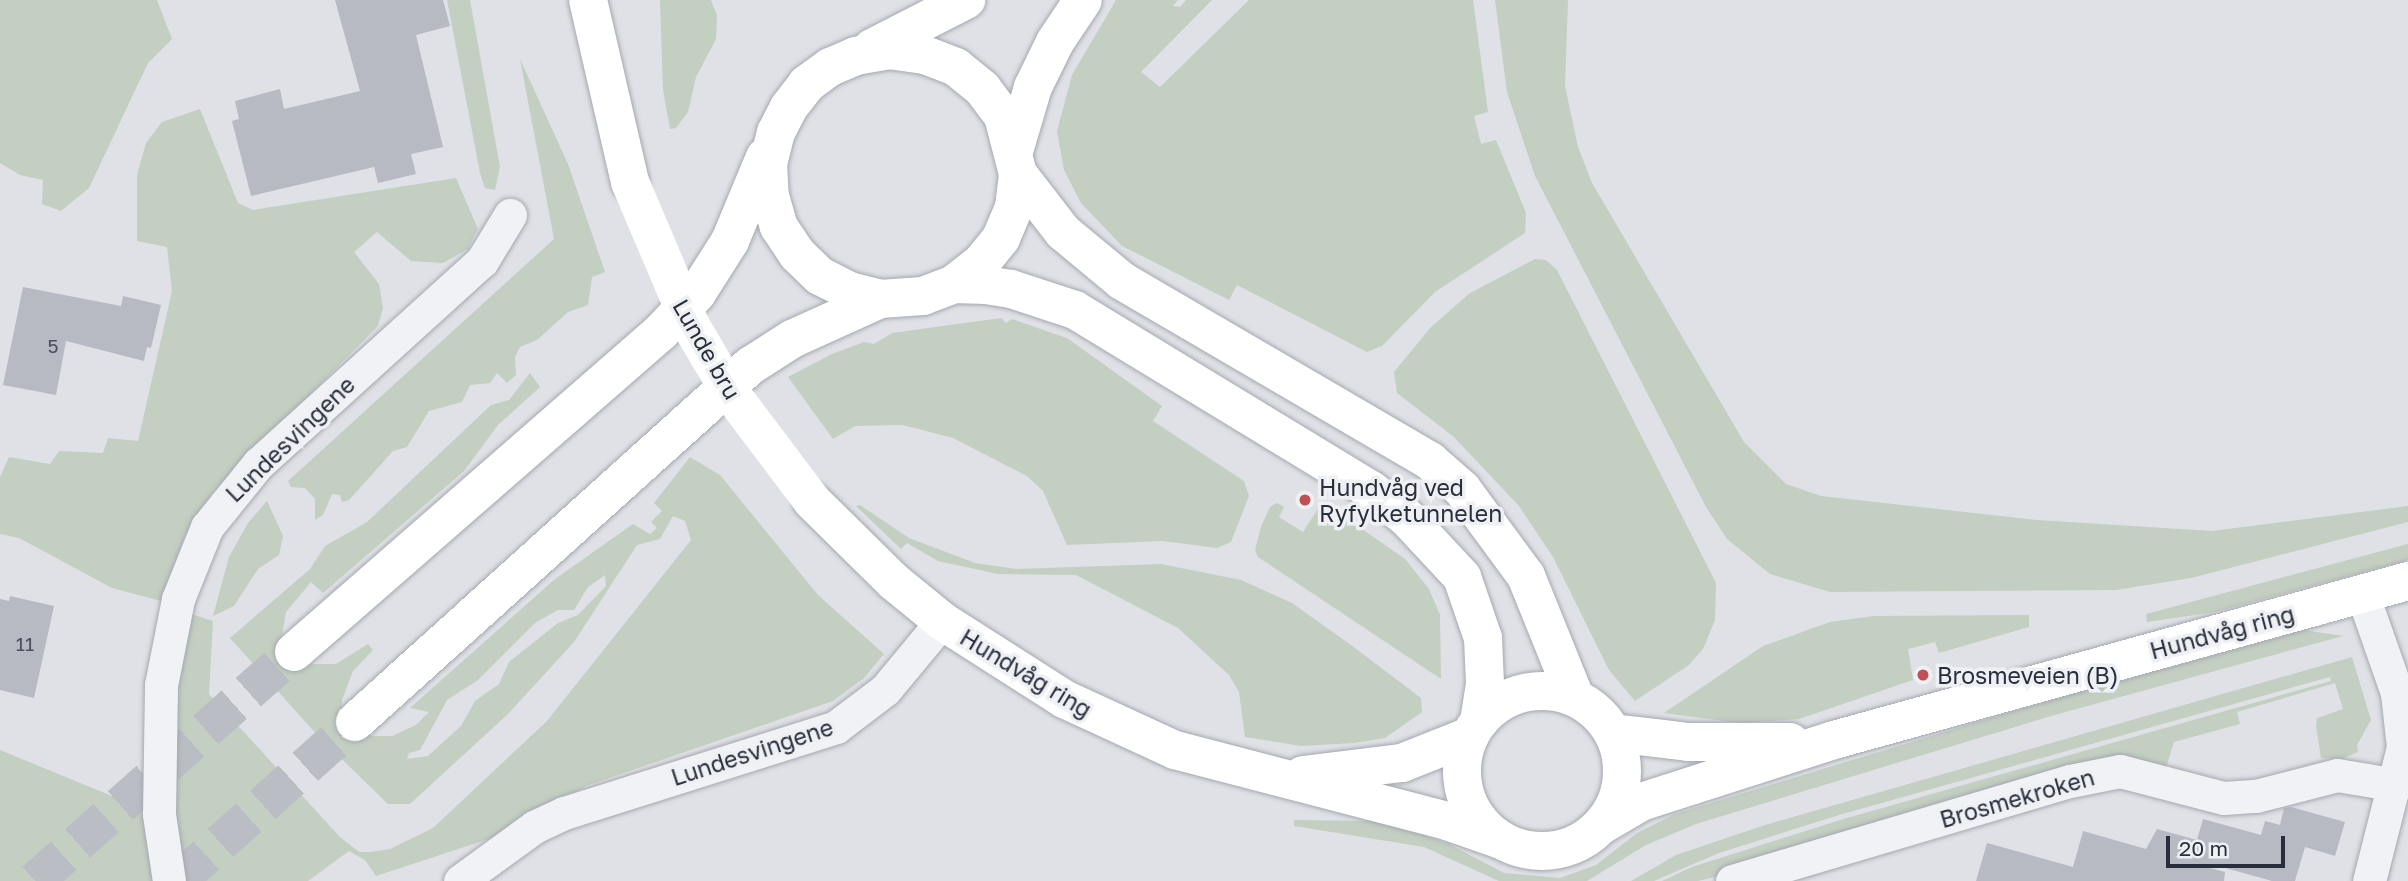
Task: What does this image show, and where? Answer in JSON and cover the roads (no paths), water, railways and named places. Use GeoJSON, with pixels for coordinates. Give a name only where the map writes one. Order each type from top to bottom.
{"type":"FeatureCollection","features":[{"type":"Feature","properties":{"kind":"main road","name":"Lunde bru"},"geometry":{"type":"LineString","coordinates":[[587,0],[630,182],[691,326],[730,392],[812,501]]}},
{"type":"Feature","properties":{"kind":"main road"},"geometry":{"type":"LineString","coordinates":[[294,652],[661,332],[697,293],[730,241],[776,132],[807,84],[856,56],[943,16],[966,0]]}},
{"type":"Feature","properties":{"kind":"main road"},"geometry":{"type":"LineString","coordinates":[[776,132],[768,163],[770,196],[791,245],[820,276],[849,291],[880,299],[923,296],[954,284],[981,263],[1001,238],[1014,207],[1016,161],[1033,87],[1055,42],[1083,0]]}},
{"type":"Feature","properties":{"kind":"main road"},"geometry":{"type":"LineString","coordinates":[[856,56],[890,50],[924,55],[956,67],[983,89],[1003,116],[1016,161],[1041,208],[1091,259],[1430,461],[1462,489],[1526,576],[1575,697]]}},
{"type":"Feature","properties":{"kind":"main road"},"geometry":{"type":"LineString","coordinates":[[954,284],[1011,289],[1075,310],[1274,428],[1407,517],[1462,577],[1477,614],[1486,658],[1474,729],[1464,752],[1463,786],[1476,817],[1501,840],[1522,849],[1565,848],[1602,825],[1614,808],[1623,771],[1613,733],[1590,706],[1575,697],[1555,691],[1515,695],[1474,729]]}},
{"type":"Feature","properties":{"kind":"main road"},"geometry":{"type":"LineString","coordinates":[[355,722],[750,366],[792,339],[880,299]]}},
{"type":"Feature","properties":{"kind":"main road","name":"Hundvåg ring"},"geometry":{"type":"LineString","coordinates":[[812,501],[893,581],[942,621],[1010,668],[1136,734],[1222,765],[1447,821],[1501,840]]}},
{"type":"Feature","properties":{"kind":"main road","name":"Hundvåg ring"},"geometry":{"type":"LineString","coordinates":[[1602,825],[1641,803],[1834,740],[2408,580]]}},
{"type":"Feature","properties":{"kind":"main road","name":"Hundvåg ring"},"geometry":{"type":"LineString","coordinates":[[1280,778],[1402,763],[1474,729]]}},
{"type":"Feature","properties":{"kind":"main road","name":"Hundvåg ring"},"geometry":{"type":"LineString","coordinates":[[1613,733],[1723,743],[1834,740]]}},
{"type":"Feature","properties":{"kind":"street","name":"Lundesvingene"},"geometry":{"type":"LineString","coordinates":[[169,881],[159,814],[161,685],[178,599],[207,527],[258,464],[482,261],[510,215]]}},
{"type":"Feature","properties":{"kind":"street"},"geometry":{"type":"LineString","coordinates":[[2362,593],[2397,693],[2403,747],[2397,785],[2369,881]]}},
{"type":"Feature","properties":{"kind":"street","name":"Lundesvingene"},"geometry":{"type":"LineString","coordinates":[[460,881],[534,827],[564,813],[836,727],[886,690],[942,621]]}},
{"type":"Feature","properties":{"kind":"street","name":"Brosmekroken"},"geometry":{"type":"LineString","coordinates":[[1732,881],[1807,870],[2070,781],[2120,771],[2224,798],[2256,796],[2337,775],[2397,785]]}},
{"type":"Feature","properties":{"kind":"tunnel"},"geometry":{"type":"LineString","coordinates":[[35,881],[294,652]]}},
{"type":"Feature","properties":{"kind":"tunnel"},"geometry":{"type":"LineString","coordinates":[[178,881],[355,722]]}},
{"type":"Feature","properties":{"kind":"place","name":"Hundvåg ved Ryfylketunnelen"},"geometry":{"type":"Point","coordinates":[1305,500]}},
{"type":"Feature","properties":{"kind":"place","name":"Brosmeveien (B)"},"geometry":{"type":"Point","coordinates":[1923,675]}}]}
